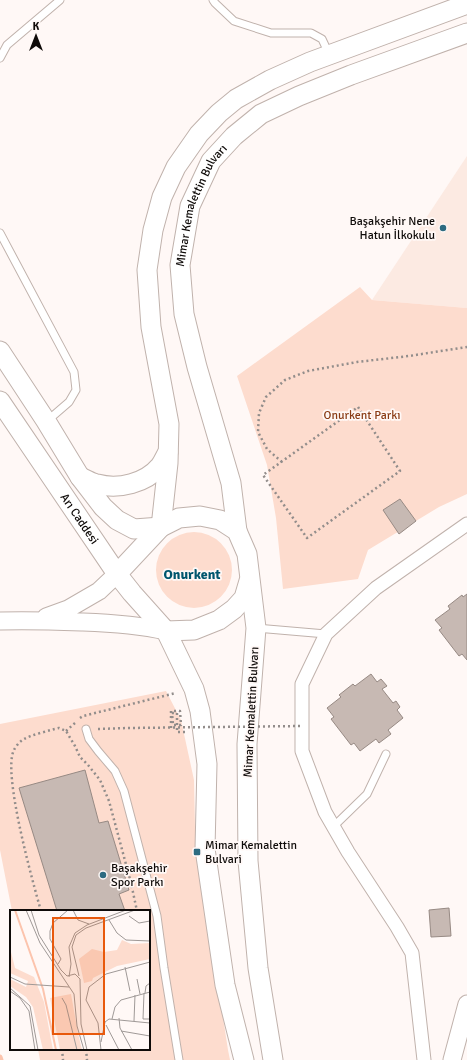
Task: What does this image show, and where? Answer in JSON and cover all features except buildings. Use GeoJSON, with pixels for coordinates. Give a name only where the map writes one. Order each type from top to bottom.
{"type":"FeatureCollection","features":[{"type":"Feature","properties":{"kind":"main road"},"geometry":{"type":"LineString","coordinates":[[161,527],[169,424],[151,327],[147,270],[153,230],[162,197],[176,167],[199,134],[236,99],[270,80],[310,62],[467,4]]}},
{"type":"Feature","properties":{"kind":"main road","name":"Mimar Kemalettin Bulvarı"},"geometry":{"type":"LineString","coordinates":[[237,531],[231,483],[197,367],[184,314],[180,265],[190,206],[196,193],[211,161],[234,136],[261,114],[351,75],[467,33]]}},
{"type":"Feature","properties":{"kind":"main road","name":"Arı Caddesi"},"geometry":{"type":"LineString","coordinates":[[0,351],[80,476],[102,507],[117,520],[134,529],[161,527]]}},
{"type":"Feature","properties":{"kind":"main road","name":"Arı Caddesi"},"geometry":{"type":"LineString","coordinates":[[0,401],[118,574],[132,593],[166,631]]}},
{"type":"Feature","properties":{"kind":"main road"},"geometry":{"type":"LineString","coordinates":[[80,476],[97,484],[115,486],[134,483],[147,477],[159,466],[168,452]]}},
{"type":"Feature","properties":{"kind":"main road"},"geometry":{"type":"LineString","coordinates":[[118,574],[161,527],[179,518],[200,516],[220,520],[237,531],[247,554],[250,579],[244,598],[234,609],[220,620],[194,630],[166,631],[194,689],[200,712],[207,764],[205,850],[225,986],[244,1060]]}},
{"type":"Feature","properties":{"kind":"main road","name":"Mimar Kemalettin Bulvarı"},"geometry":{"type":"LineString","coordinates":[[250,579],[256,628],[247,744],[248,861],[258,968],[273,1060]]}},
{"type":"Feature","properties":{"kind":"street"},"geometry":{"type":"LineString","coordinates":[[424,1060],[412,953],[397,927],[348,852],[325,812],[302,751],[302,684],[326,634],[376,588],[467,524]]}},
{"type":"Feature","properties":{"kind":"street"},"geometry":{"type":"LineString","coordinates":[[36,620],[68,609],[99,591],[118,574]]}},
{"type":"Feature","properties":{"kind":"street"},"geometry":{"type":"LineString","coordinates":[[0,621],[36,620],[120,624],[166,631]]}},
{"type":"Feature","properties":{"kind":"street"},"geometry":{"type":"LineString","coordinates":[[452,1060],[467,1004]]}},
{"type":"Feature","properties":{"kind":"lane"},"geometry":{"type":"LineString","coordinates":[[0,58],[7,45],[60,0]]}},
{"type":"Feature","properties":{"kind":"lane"},"geometry":{"type":"LineString","coordinates":[[213,0],[234,21],[272,33],[312,33],[322,39],[329,55]]}},
{"type":"Feature","properties":{"kind":"lane"},"geometry":{"type":"LineString","coordinates":[[0,233],[74,372],[76,390],[68,402],[46,421]]}},
{"type":"Feature","properties":{"kind":"lane"},"geometry":{"type":"LineString","coordinates":[[256,628],[326,634]]}},
{"type":"Feature","properties":{"kind":"lane"},"geometry":{"type":"LineString","coordinates":[[86,729],[90,740],[115,771],[124,791],[157,916],[179,1060]]}},
{"type":"Feature","properties":{"kind":"lane"},"geometry":{"type":"LineString","coordinates":[[334,827],[367,794],[386,754]]}},
{"type":"Feature","properties":{"kind":"path"},"geometry":{"type":"LineString","coordinates":[[282,462],[267,449],[258,432],[259,413],[266,397],[284,380],[308,371],[357,362],[467,347]]}},
{"type":"Feature","properties":{"kind":"path"},"geometry":{"type":"LineString","coordinates":[[358,407],[400,471],[306,538],[263,475],[282,462],[358,407]]}},
{"type":"Feature","properties":{"kind":"path"},"geometry":{"type":"LineString","coordinates":[[66,731],[83,716],[194,689]]}},
{"type":"Feature","properties":{"kind":"path"},"geometry":{"type":"LineString","coordinates":[[171,728],[171,711],[180,711],[181,725],[173,725],[172,714],[176,714]]}},
{"type":"Feature","properties":{"kind":"path"},"geometry":{"type":"LineString","coordinates":[[83,716],[86,729],[302,726]]}},
{"type":"Feature","properties":{"kind":"path"},"geometry":{"type":"LineString","coordinates":[[41,910],[29,869],[14,796],[11,769],[12,757],[14,751],[24,739],[59,728],[66,731],[80,757],[100,780],[108,801],[131,883],[137,910]]}},
{"type":"Feature","properties":{"kind":"path"},"geometry":{"type":"LineString","coordinates":[[62,1050],[63,1060]]}},
{"type":"Feature","properties":{"kind":"path"},"geometry":{"type":"LineString","coordinates":[[86,1050],[87,1060]]}},
{"type":"Feature","properties":{"kind":"shaded area","name":"Başakşehir Nene Hatun İlkokulu"},"geometry":{"type":"Polygon","coordinates":[[[467,156],[467,308],[372,300],[467,156]]]}},
{"type":"Feature","properties":{"kind":"green space","name":"Onurkent Parkı"},"geometry":{"type":"Polygon","coordinates":[[[360,287],[372,300],[467,308],[467,494],[439,507],[368,550],[358,579],[283,589],[276,518],[267,465],[237,376],[360,287]]]}},
{"type":"Feature","properties":{"kind":"green space"},"geometry":{"type":"Polygon","coordinates":[[[187,532],[201,532],[215,538],[226,549],[232,563],[232,577],[229,585],[221,597],[215,602],[201,608],[187,608],[173,602],[162,591],[156,577],[156,563],[162,549],[173,538],[187,532]]]}},
{"type":"Feature","properties":{"kind":"green space","name":"Başakşehir Spor Parkı"},"geometry":{"type":"Polygon","coordinates":[[[166,691],[181,720],[194,780],[195,827],[230,1060],[40,1060],[38,1050],[150,1050],[150,910],[12,910],[0,850],[0,724],[166,691]]]}},
{"type":"Feature","properties":{"kind":"place","name":"Başakşehir Nene Hatun İlkokulu"},"geometry":{"type":"Point","coordinates":[443,228]}},
{"type":"Feature","properties":{"kind":"place","name":"Mimar Kemalettin Bulvari"},"geometry":{"type":"Point","coordinates":[197,852]}},
{"type":"Feature","properties":{"kind":"place","name":"Başakşehir Spor Parkı"},"geometry":{"type":"Point","coordinates":[103,875]}},
{"type":"Feature","properties":{"kind":"district","name":"Onurkent"},"geometry":{"type":"Point","coordinates":[192,574]}}]}
